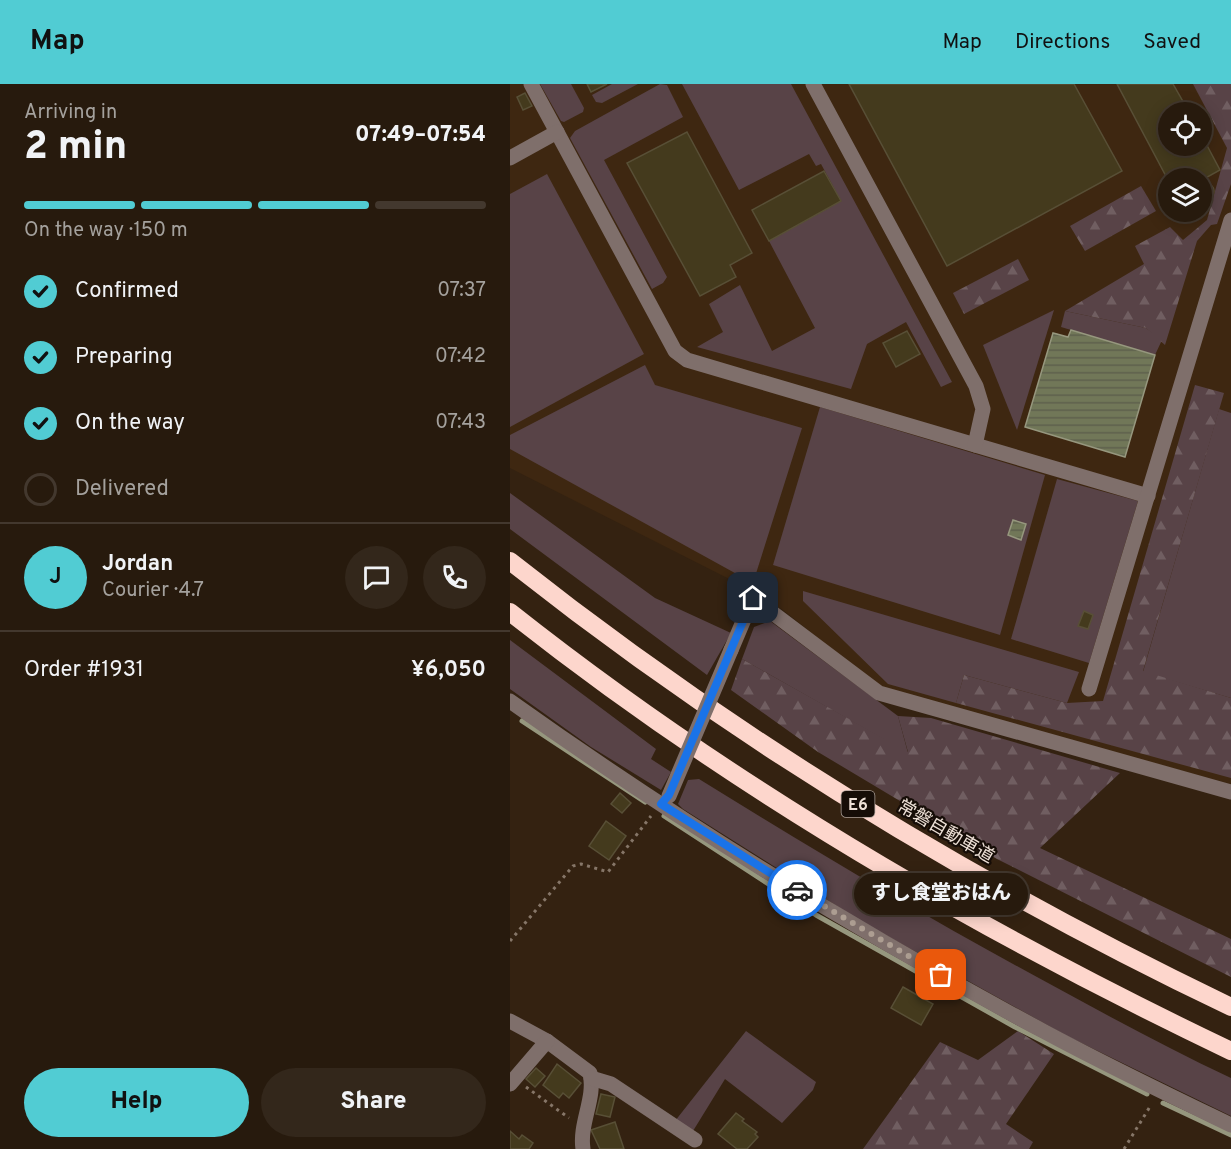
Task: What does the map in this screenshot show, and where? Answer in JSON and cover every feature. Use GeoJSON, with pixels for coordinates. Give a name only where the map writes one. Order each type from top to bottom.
{"type":"FeatureCollection","features":[{"type":"Feature","properties":{"kind":"highway","name":"常磐自動車道"},"geometry":{"type":"LineString","coordinates":[[510,561],[687,692],[833,789],[938,852],[1068,925],[1231,1007]]}},
{"type":"Feature","properties":{"kind":"highway","name":"E6"},"geometry":{"type":"LineString","coordinates":[[510,612],[662,725],[814,824],[1056,963],[1231,1051]]}},
{"type":"Feature","properties":{"kind":"street"},"geometry":{"type":"LineString","coordinates":[[531,84],[675,351],[687,360],[1148,496]]}},
{"type":"Feature","properties":{"kind":"street"},"geometry":{"type":"LineString","coordinates":[[813,84],[981,398],[983,409],[975,445]]}},
{"type":"Feature","properties":{"kind":"street"},"geometry":{"type":"LineString","coordinates":[[510,158],[557,132]]}},
{"type":"Feature","properties":{"kind":"street"},"geometry":{"type":"LineString","coordinates":[[1089,689],[1231,220]]}},
{"type":"Feature","properties":{"kind":"street"},"geometry":{"type":"LineString","coordinates":[[665,800],[753,598],[879,693],[1231,792]]}},
{"type":"Feature","properties":{"kind":"street"},"geometry":{"type":"LineString","coordinates":[[510,701],[665,800],[833,913],[1045,1032],[1231,1125]]}},
{"type":"Feature","properties":{"kind":"street"},"geometry":{"type":"LineString","coordinates":[[510,1021],[547,1041],[587,1069],[591,1077],[583,1128],[583,1149]]}},
{"type":"Feature","properties":{"kind":"street"},"geometry":{"type":"LineString","coordinates":[[512,1081],[547,1041]]}},
{"type":"Feature","properties":{"kind":"street"},"geometry":{"type":"LineString","coordinates":[[591,1077],[611,1084],[695,1140]]}},
{"type":"Feature","properties":{"kind":"path"},"geometry":{"type":"LineString","coordinates":[[510,941],[573,866],[581,864],[608,872],[665,800]]}},
{"type":"Feature","properties":{"kind":"path"},"geometry":{"type":"LineString","coordinates":[[512,1081],[583,1128]]}},
{"type":"Feature","properties":{"kind":"path"},"geometry":{"type":"LineString","coordinates":[[1124,1149],[1160,1091]]}},
{"type":"Feature","properties":{"kind":"shaded area"},"geometry":{"type":"Polygon","coordinates":[[[510,84],[1231,84],[1231,784],[883,690],[783,610],[753,591],[510,468],[510,84]]]}},
{"type":"Feature","properties":{"kind":"shaded area"},"geometry":{"type":"Polygon","coordinates":[[[1071,330],[1155,355],[1125,457],[1025,427],[1053,333],[1068,337],[1071,330]]]}},
{"type":"Feature","properties":{"kind":"shaded area"},"geometry":{"type":"Polygon","coordinates":[[[1013,520],[1026,524],[1021,540],[1008,535],[1013,520]]]}},
{"type":"Feature","properties":{"kind":"green space"},"geometry":{"type":"Polygon","coordinates":[[[540,84],[571,84],[584,108],[583,112],[564,122],[561,121],[540,84]]]}},
{"type":"Feature","properties":{"kind":"green space"},"geometry":{"type":"Polygon","coordinates":[[[612,84],[638,84],[602,103],[596,102],[592,95],[612,84]]]}},
{"type":"Feature","properties":{"kind":"green space"},"geometry":{"type":"Polygon","coordinates":[[[660,84],[667,85],[683,117],[604,160],[667,277],[663,283],[652,289],[570,138],[575,131],[660,84]]]}},
{"type":"Feature","properties":{"kind":"green space"},"geometry":{"type":"Polygon","coordinates":[[[682,84],[791,84],[952,382],[941,387],[906,322],[867,344],[851,389],[697,347],[723,332],[709,304],[740,285],[772,351],[815,328],[769,241],[841,201],[821,164],[816,166],[809,154],[739,190],[682,84]]]}},
{"type":"Feature","properties":{"kind":"green space"},"geometry":{"type":"Polygon","coordinates":[[[1193,84],[1231,84],[1231,184],[1217,224],[1211,225],[1197,241],[1165,345],[1146,328],[1065,311],[1144,264],[1135,246],[1170,227],[1183,240],[1205,222],[1212,222],[1212,202],[1227,148],[1212,120],[1212,102],[1203,102],[1193,84]]]}},
{"type":"Feature","properties":{"kind":"green space"},"geometry":{"type":"Polygon","coordinates":[[[547,174],[644,354],[510,427],[510,194],[547,174]]]}},
{"type":"Feature","properties":{"kind":"green space"},"geometry":{"type":"Polygon","coordinates":[[[1141,186],[1156,211],[1085,251],[1070,226],[1141,186]]]}},
{"type":"Feature","properties":{"kind":"green space"},"geometry":{"type":"Polygon","coordinates":[[[1018,259],[1029,280],[964,314],[953,293],[1018,259]]]}},
{"type":"Feature","properties":{"kind":"green space"},"geometry":{"type":"Polygon","coordinates":[[[1054,310],[1017,430],[983,345],[1054,310]]]}},
{"type":"Feature","properties":{"kind":"green space"},"geometry":{"type":"Polygon","coordinates":[[[1065,311],[1146,328],[1162,340],[1155,355],[1061,327],[1065,311]]]}},
{"type":"Feature","properties":{"kind":"green space"},"geometry":{"type":"Polygon","coordinates":[[[645,365],[655,385],[802,428],[753,583],[510,449],[510,435],[645,365]]]}},
{"type":"Feature","properties":{"kind":"green space"},"geometry":{"type":"Polygon","coordinates":[[[1195,385],[1224,393],[1143,671],[1231,698],[1231,778],[956,703],[964,675],[1067,703],[1103,701],[1195,385]]]}},
{"type":"Feature","properties":{"kind":"green space"},"geometry":{"type":"Polygon","coordinates":[[[820,407],[1045,475],[1000,635],[773,565],[820,407]]]}},
{"type":"Feature","properties":{"kind":"green space"},"geometry":{"type":"Polygon","coordinates":[[[1219,409],[1231,413],[1231,698],[1143,672],[1219,409]]]}},
{"type":"Feature","properties":{"kind":"green space"},"geometry":{"type":"Polygon","coordinates":[[[1057,479],[1138,501],[1089,663],[1011,639],[1057,479]]]}},
{"type":"Feature","properties":{"kind":"green space"},"geometry":{"type":"Polygon","coordinates":[[[510,493],[655,598],[731,633],[707,675],[510,529],[510,493]]]}},
{"type":"Feature","properties":{"kind":"green space"},"geometry":{"type":"Polygon","coordinates":[[[803,591],[1079,672],[1067,703],[964,675],[956,703],[888,684],[803,601],[803,591]]]}},
{"type":"Feature","properties":{"kind":"green space"},"geometry":{"type":"Polygon","coordinates":[[[770,621],[898,716],[908,753],[742,659],[754,627],[770,621]]]}},
{"type":"Feature","properties":{"kind":"green space"},"geometry":{"type":"Polygon","coordinates":[[[510,640],[656,749],[651,759],[671,772],[661,790],[591,747],[510,689],[510,640]]]}},
{"type":"Feature","properties":{"kind":"green space"},"geometry":{"type":"Polygon","coordinates":[[[742,659],[908,752],[898,716],[931,718],[1120,773],[1040,848],[1231,939],[1231,977],[997,859],[818,752],[731,690],[742,659]]]}},
{"type":"Feature","properties":{"kind":"green space"},"geometry":{"type":"Polygon","coordinates":[[[699,779],[824,856],[951,930],[1133,1029],[1231,1078],[1231,1116],[1067,1036],[864,923],[683,809],[678,804],[688,780],[699,779]]]}},
{"type":"Feature","properties":{"kind":"green space"},"geometry":{"type":"Polygon","coordinates":[[[746,1031],[816,1082],[813,1090],[782,1123],[725,1079],[693,1131],[675,1121],[746,1031]]]}},
{"type":"Feature","properties":{"kind":"green space"},"geometry":{"type":"Polygon","coordinates":[[[1018,1031],[1054,1054],[1006,1124],[1033,1142],[1029,1149],[863,1149],[940,1042],[978,1060],[1018,1031]]]}},
{"type":"Feature","properties":{"kind":"building"},"geometry":{"type":"Polygon","coordinates":[[[587,84],[607,84],[591,92],[587,84]]]}},
{"type":"Feature","properties":{"kind":"building"},"geometry":{"type":"Polygon","coordinates":[[[849,84],[1074,84],[1122,171],[947,266],[849,84]]]}},
{"type":"Feature","properties":{"kind":"building"},"geometry":{"type":"Polygon","coordinates":[[[1117,84],[1173,84],[1183,102],[1158,102],[1158,156],[1212,155],[1220,170],[1212,174],[1212,168],[1162,168],[1117,84]]]}},
{"type":"Feature","properties":{"kind":"building"},"geometry":{"type":"Polygon","coordinates":[[[525,93],[532,106],[523,110],[517,97],[525,93]]]}},
{"type":"Feature","properties":{"kind":"building"},"geometry":{"type":"Polygon","coordinates":[[[687,132],[752,253],[730,265],[736,277],[700,296],[627,163],[687,132]]]}},
{"type":"Feature","properties":{"kind":"building"},"geometry":{"type":"Polygon","coordinates":[[[824,171],[841,201],[769,241],[752,210],[824,171]]]}},
{"type":"Feature","properties":{"kind":"building"},"geometry":{"type":"Polygon","coordinates":[[[907,331],[920,354],[896,367],[883,343],[907,331]]]}},
{"type":"Feature","properties":{"kind":"building"},"geometry":{"type":"Polygon","coordinates":[[[1084,611],[1093,615],[1088,629],[1078,626],[1084,611]]]}},
{"type":"Feature","properties":{"kind":"building"},"geometry":{"type":"Polygon","coordinates":[[[620,793],[631,803],[622,813],[611,804],[620,793]]]}},
{"type":"Feature","properties":{"kind":"building"},"geometry":{"type":"Polygon","coordinates":[[[606,821],[626,836],[609,860],[589,846],[606,821]]]}},
{"type":"Feature","properties":{"kind":"building"},"geometry":{"type":"Polygon","coordinates":[[[903,987],[933,1004],[921,1025],[891,1008],[903,987]]]}},
{"type":"Feature","properties":{"kind":"building"},"geometry":{"type":"Polygon","coordinates":[[[557,1064],[581,1083],[569,1098],[563,1093],[559,1098],[543,1085],[557,1064]]]}},
{"type":"Feature","properties":{"kind":"building"},"geometry":{"type":"Polygon","coordinates":[[[536,1068],[545,1076],[535,1087],[526,1079],[536,1068]]]}},
{"type":"Feature","properties":{"kind":"building"},"geometry":{"type":"Polygon","coordinates":[[[601,1094],[615,1097],[610,1117],[596,1114],[601,1094]]]}},
{"type":"Feature","properties":{"kind":"building"},"geometry":{"type":"Polygon","coordinates":[[[736,1113],[744,1119],[742,1121],[757,1132],[755,1134],[758,1137],[747,1149],[737,1149],[718,1134],[736,1113]]]}},
{"type":"Feature","properties":{"kind":"building"},"geometry":{"type":"Polygon","coordinates":[[[615,1122],[624,1149],[600,1149],[591,1130],[615,1122]]]}},
{"type":"Feature","properties":{"kind":"building"},"geometry":{"type":"Polygon","coordinates":[[[510,1131],[519,1139],[522,1135],[533,1143],[529,1149],[510,1149],[510,1131]]]}},
{"type":"Feature","properties":{"kind":"waterway"},"geometry":{"type":"LineString","coordinates":[[522,721],[645,802]]}},
{"type":"Feature","properties":{"kind":"waterway"},"geometry":{"type":"LineString","coordinates":[[664,816],[816,915],[1015,1027],[1147,1094]]}},
{"type":"Feature","properties":{"kind":"waterway"},"geometry":{"type":"LineString","coordinates":[[1163,1103],[1231,1135]]}},
{"type":"Feature","properties":{"kind":"way so far"},"geometry":{"type":"LineString","coordinates":[[797,890],[941,975]]}},
{"type":"Feature","properties":{"kind":"place","name":"すし食堂おはん"},"geometry":{"type":"Point","coordinates":[941,975]}},
{"type":"Feature","properties":{"kind":"route"},"geometry":{"type":"LineString","coordinates":[[753,598],[669,795],[661,804],[797,890]]}}]}
